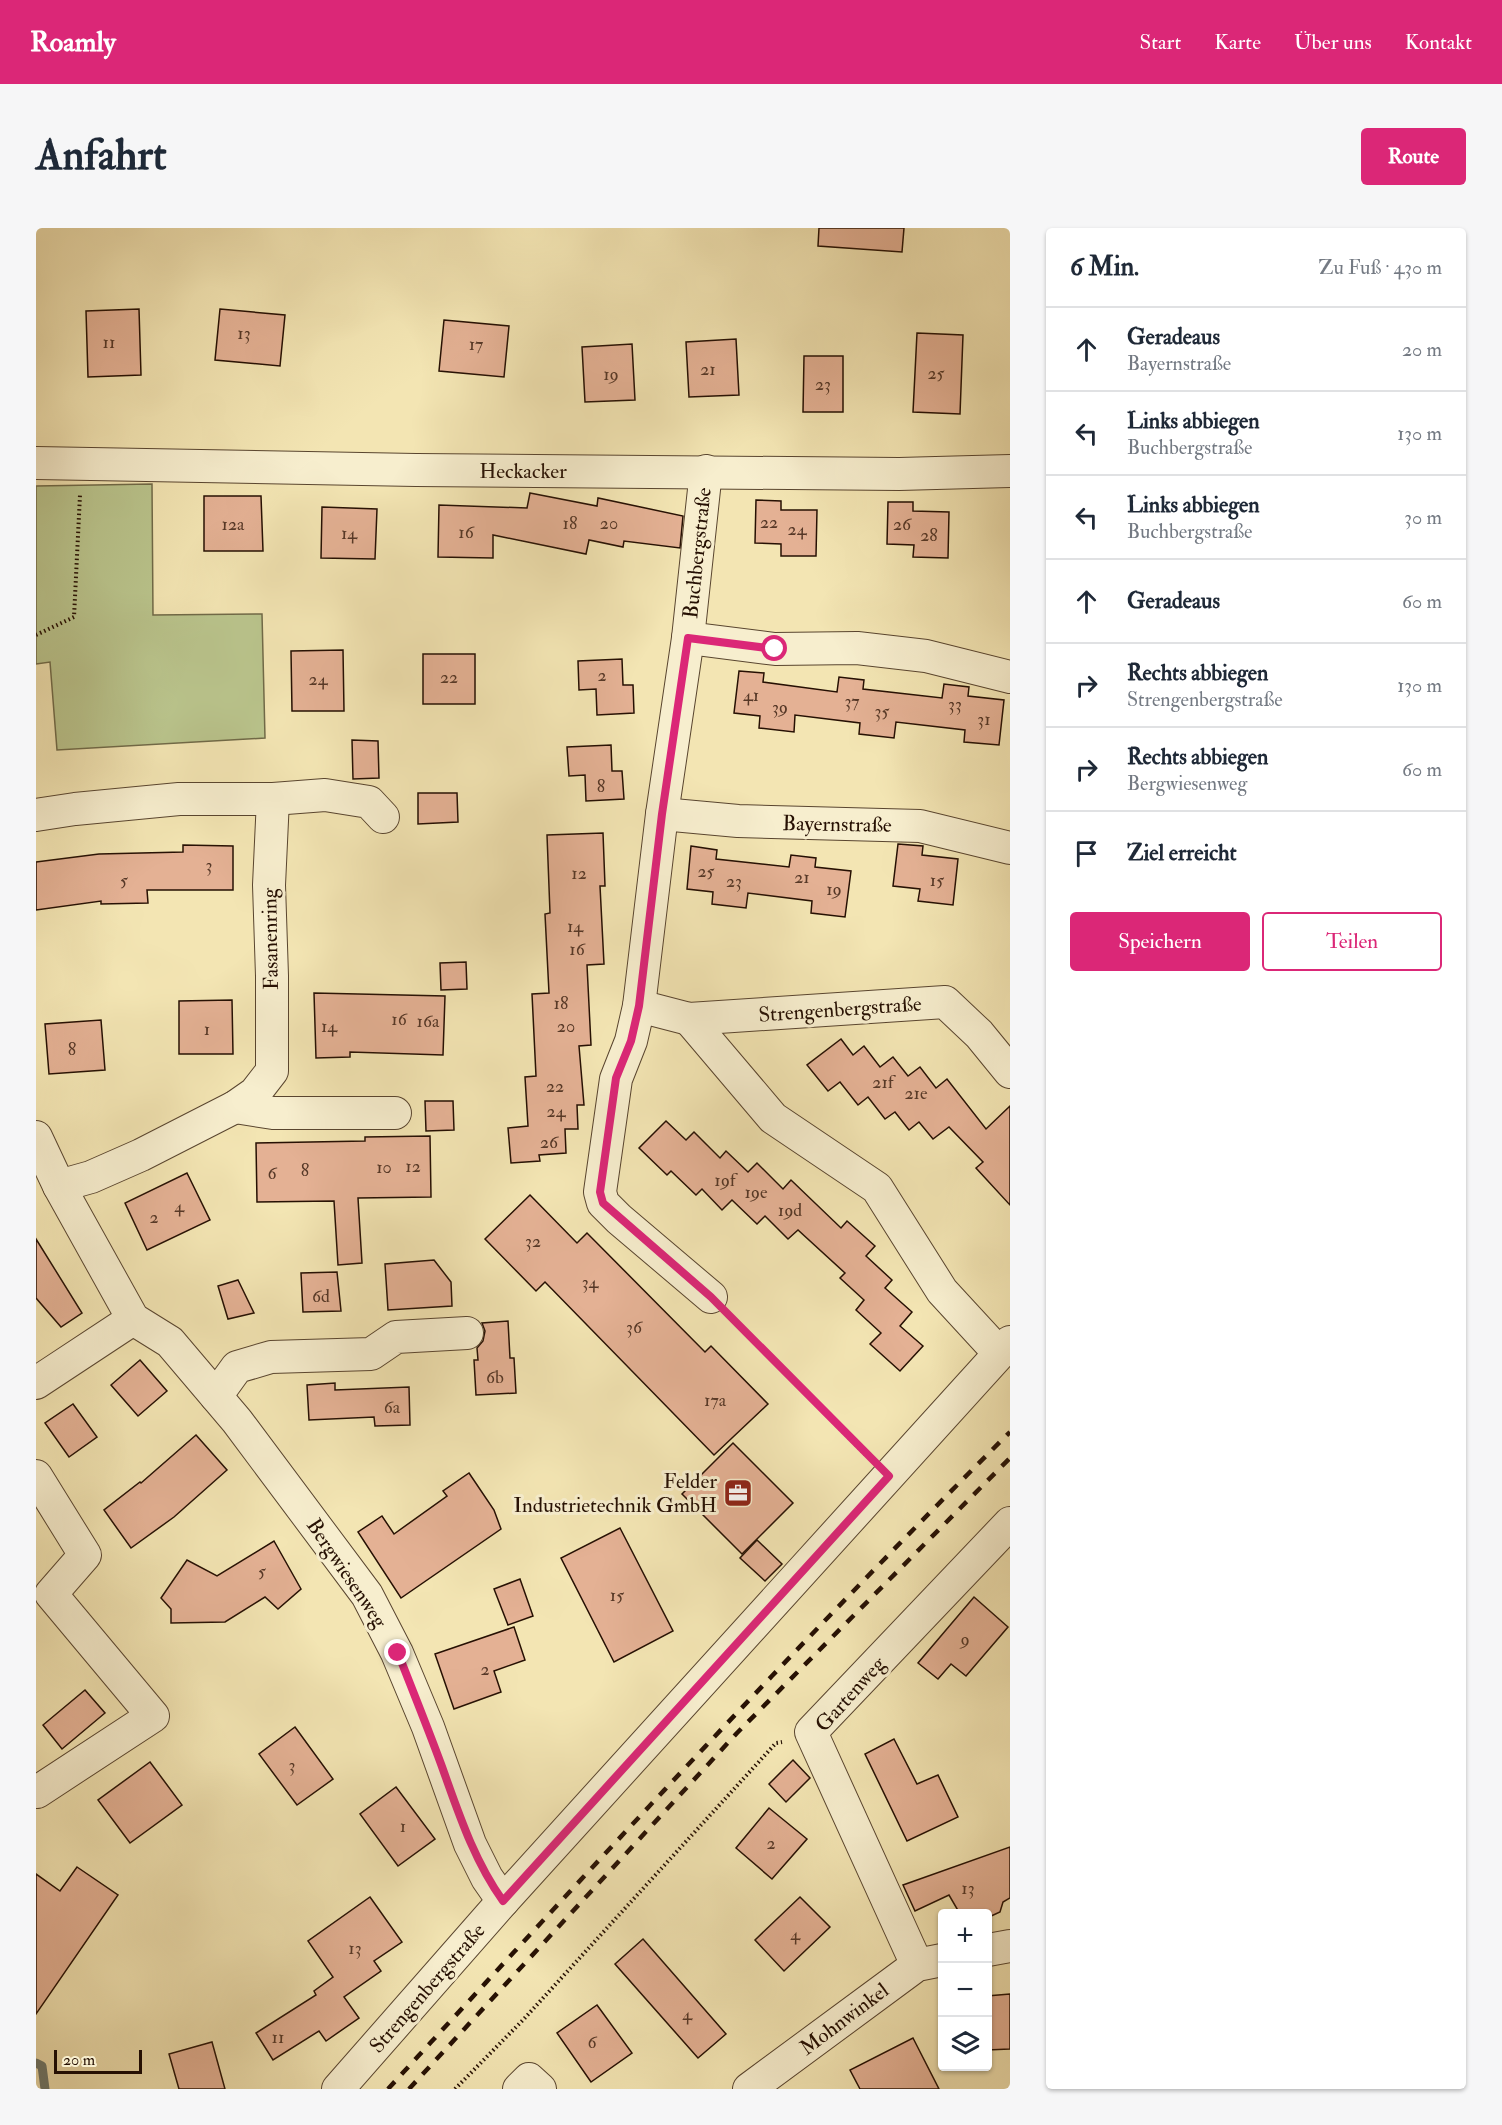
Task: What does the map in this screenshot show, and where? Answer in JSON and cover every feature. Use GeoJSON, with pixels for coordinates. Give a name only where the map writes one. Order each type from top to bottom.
{"type":"FeatureCollection","features":[{"type":"Feature","properties":{"kind":"street","name":"Heckacker"},"geometry":{"type":"LineString","coordinates":[[36,463],[427,470],[898,474],[1010,471]]}},
{"type":"Feature","properties":{"kind":"street","name":"Buchbergstraße"},"geometry":{"type":"LineString","coordinates":[[706,471],[688,638],[662,814],[639,1006],[631,1041],[616,1078],[600,1192],[603,1203],[711,1297]]}},
{"type":"Feature","properties":{"kind":"street"},"geometry":{"type":"LineString","coordinates":[[688,638],[775,649],[857,648],[926,656],[1010,677]]}},
{"type":"Feature","properties":{"kind":"street"},"geometry":{"type":"LineString","coordinates":[[36,816],[75,809],[178,799],[273,799],[325,795],[369,802],[383,817]]}},
{"type":"Feature","properties":{"kind":"street","name":"Fasanenring"},"geometry":{"type":"LineString","coordinates":[[59,1186],[91,1177],[131,1159],[234,1107],[255,1093],[272,1071],[272,976],[268,885],[273,799]]}},
{"type":"Feature","properties":{"kind":"street","name":"Bayernstraße"},"geometry":{"type":"LineString","coordinates":[[662,814],[749,822],[920,826],[1010,848]]}},
{"type":"Feature","properties":{"kind":"street","name":"Strengenbergstraße"},"geometry":{"type":"LineString","coordinates":[[639,1006],[689,1018],[945,1002],[979,1034],[1010,1072]]}},
{"type":"Feature","properties":{"kind":"street","name":"Strengenbergstraße"},"geometry":{"type":"LineString","coordinates":[[338,2089],[503,1901],[1004,1347],[942,1292],[877,1188],[773,1118],[689,1018]]}},
{"type":"Feature","properties":{"kind":"street"},"geometry":{"type":"LineString","coordinates":[[234,1107],[273,1113],[395,1113]]}},
{"type":"Feature","properties":{"kind":"street"},"geometry":{"type":"LineString","coordinates":[[36,1137],[59,1186],[133,1320],[36,1383]]}},
{"type":"Feature","properties":{"kind":"street","name":"Bergwiesenweg"},"geometry":{"type":"LineString","coordinates":[[133,1320],[170,1342],[216,1396],[367,1595],[398,1653],[428,1727],[470,1844],[487,1878],[503,1901]]}},
{"type":"Feature","properties":{"kind":"street"},"geometry":{"type":"LineString","coordinates":[[216,1396],[237,1367],[271,1357],[371,1354],[396,1337],[467,1333]]}},
{"type":"Feature","properties":{"kind":"street"},"geometry":{"type":"LineString","coordinates":[[36,1476],[86,1555],[51,1594],[153,1716],[37,1792],[36,1790]]}},
{"type":"Feature","properties":{"kind":"street","name":"Gartenweg"},"geometry":{"type":"LineString","coordinates":[[930,1962],[811,1732],[1010,1523]]}},
{"type":"Feature","properties":{"kind":"street"},"geometry":{"type":"LineString","coordinates":[[992,1949],[1010,1946]]}},
{"type":"Feature","properties":{"kind":"street","name":"Mohnwinkel"},"geometry":{"type":"LineString","coordinates":[[750,2089],[930,1962]]}},
{"type":"Feature","properties":{"kind":"street"},"geometry":{"type":"LineString","coordinates":[[519,2089],[529,2079],[540,2089]]}},
{"type":"Feature","properties":{"kind":"path"},"geometry":{"type":"LineString","coordinates":[[36,634],[74,617],[81,464]]}},
{"type":"Feature","properties":{"kind":"path"},"geometry":{"type":"LineString","coordinates":[[711,1297],[889,1476]]}},
{"type":"Feature","properties":{"kind":"path"},"geometry":{"type":"LineString","coordinates":[[454,2089],[523,2020],[776,1743],[811,1732]]}},
{"type":"Feature","properties":{"kind":"green space"},"geometry":{"type":"Polygon","coordinates":[[[152,484],[153,615],[262,614],[265,738],[57,750],[50,662],[36,664],[36,486],[152,484]]]}},
{"type":"Feature","properties":{"kind":"building"},"geometry":{"type":"Polygon","coordinates":[[[819,228],[904,228],[902,252],[818,246],[819,228]]]}},
{"type":"Feature","properties":{"kind":"building"},"geometry":{"type":"Polygon","coordinates":[[[139,309],[141,375],[88,377],[86,311],[139,309]]]}},
{"type":"Feature","properties":{"kind":"building"},"geometry":{"type":"Polygon","coordinates":[[[220,309],[285,315],[280,366],[215,360],[220,309]]]}},
{"type":"Feature","properties":{"kind":"building"},"geometry":{"type":"Polygon","coordinates":[[[444,320],[509,326],[504,377],[439,371],[444,320]]]}},
{"type":"Feature","properties":{"kind":"building"},"geometry":{"type":"Polygon","coordinates":[[[917,333],[963,335],[960,414],[913,412],[917,333]]]}},
{"type":"Feature","properties":{"kind":"building"},"geometry":{"type":"Polygon","coordinates":[[[736,339],[739,395],[689,397],[686,342],[736,339]]]}},
{"type":"Feature","properties":{"kind":"building"},"geometry":{"type":"Polygon","coordinates":[[[632,344],[635,400],[585,402],[582,347],[632,344]]]}},
{"type":"Feature","properties":{"kind":"building"},"geometry":{"type":"Polygon","coordinates":[[[804,356],[843,356],[843,412],[803,412],[804,356]]]}},
{"type":"Feature","properties":{"kind":"building"},"geometry":{"type":"Polygon","coordinates":[[[530,493],[597,506],[598,498],[683,516],[680,548],[624,541],[623,547],[589,540],[586,554],[493,535],[493,558],[438,557],[439,505],[527,508],[530,493]]]}},
{"type":"Feature","properties":{"kind":"building"},"geometry":{"type":"Polygon","coordinates":[[[204,496],[261,496],[263,551],[204,551],[204,496]]]}},
{"type":"Feature","properties":{"kind":"building"},"geometry":{"type":"Polygon","coordinates":[[[756,500],[781,501],[781,510],[817,510],[816,556],[781,556],[781,544],[755,543],[756,500]]]}},
{"type":"Feature","properties":{"kind":"building"},"geometry":{"type":"Polygon","coordinates":[[[888,502],[913,502],[913,511],[949,512],[948,558],[913,557],[914,545],[887,544],[888,502]]]}},
{"type":"Feature","properties":{"kind":"building"},"geometry":{"type":"Polygon","coordinates":[[[322,507],[377,509],[375,559],[321,558],[322,507]]]}},
{"type":"Feature","properties":{"kind":"building"},"geometry":{"type":"Polygon","coordinates":[[[343,650],[344,711],[292,711],[291,651],[343,650]]]}},
{"type":"Feature","properties":{"kind":"building"},"geometry":{"type":"Polygon","coordinates":[[[423,654],[475,654],[475,704],[423,704],[423,654]]]}},
{"type":"Feature","properties":{"kind":"building"},"geometry":{"type":"Polygon","coordinates":[[[622,659],[623,685],[633,685],[634,713],[597,715],[596,689],[579,690],[578,661],[622,659]]]}},
{"type":"Feature","properties":{"kind":"building"},"geometry":{"type":"Polygon","coordinates":[[[739,671],[764,673],[763,682],[837,692],[839,677],[864,680],[863,689],[942,698],[944,684],[969,687],[968,696],[1004,700],[999,745],[964,742],[965,730],[896,722],[894,738],[859,734],[860,723],[795,715],[794,732],[759,728],[760,716],[734,713],[739,671]]]}},
{"type":"Feature","properties":{"kind":"building"},"geometry":{"type":"Polygon","coordinates":[[[352,740],[378,741],[379,778],[353,779],[352,740]]]}},
{"type":"Feature","properties":{"kind":"building"},"geometry":{"type":"Polygon","coordinates":[[[611,745],[612,771],[622,771],[624,799],[586,801],[585,775],[569,776],[567,747],[611,745]]]}},
{"type":"Feature","properties":{"kind":"building"},"geometry":{"type":"Polygon","coordinates":[[[418,793],[457,793],[458,822],[418,824],[418,793]]]}},
{"type":"Feature","properties":{"kind":"building"},"geometry":{"type":"Polygon","coordinates":[[[603,833],[605,886],[600,886],[604,964],[587,965],[591,1045],[579,1046],[584,1105],[577,1105],[578,1129],[565,1129],[566,1153],[539,1155],[540,1161],[511,1163],[508,1128],[528,1126],[525,1077],[536,1076],[532,994],[549,993],[545,914],[550,913],[547,835],[603,833]]]}},
{"type":"Feature","properties":{"kind":"building"},"geometry":{"type":"Polygon","coordinates":[[[898,844],[923,846],[922,855],[958,859],[953,905],[918,901],[920,889],[893,886],[898,844]]]}},
{"type":"Feature","properties":{"kind":"building"},"geometry":{"type":"Polygon","coordinates":[[[183,845],[233,846],[233,890],[147,890],[148,903],[101,904],[101,901],[36,910],[36,862],[99,854],[183,852],[183,845]]]}},
{"type":"Feature","properties":{"kind":"building"},"geometry":{"type":"Polygon","coordinates":[[[691,846],[717,850],[716,859],[789,867],[791,855],[816,858],[815,867],[851,871],[845,917],[811,913],[812,901],[748,893],[746,908],[712,904],[713,892],[687,889],[691,846]]]}},
{"type":"Feature","properties":{"kind":"building"},"geometry":{"type":"Polygon","coordinates":[[[466,962],[467,989],[441,990],[440,963],[466,962]]]}},
{"type":"Feature","properties":{"kind":"building"},"geometry":{"type":"Polygon","coordinates":[[[314,993],[445,996],[443,1055],[350,1052],[350,1057],[316,1058],[314,993]]]}},
{"type":"Feature","properties":{"kind":"building"},"geometry":{"type":"Polygon","coordinates":[[[232,1000],[233,1054],[179,1054],[179,1001],[232,1000]]]}},
{"type":"Feature","properties":{"kind":"building"},"geometry":{"type":"Polygon","coordinates":[[[101,1020],[105,1070],[49,1074],[45,1024],[101,1020]]]}},
{"type":"Feature","properties":{"kind":"building"},"geometry":{"type":"Polygon","coordinates":[[[841,1039],[853,1055],[864,1046],[880,1067],[893,1057],[908,1076],[920,1067],[936,1088],[947,1079],[986,1129],[1010,1106],[1010,1205],[976,1168],[983,1162],[949,1127],[933,1139],[919,1122],[909,1130],[895,1112],[885,1119],[868,1097],[858,1105],[840,1082],[828,1091],[807,1065],[841,1039]]]}},
{"type":"Feature","properties":{"kind":"building"},"geometry":{"type":"Polygon","coordinates":[[[425,1101],[453,1101],[454,1130],[426,1131],[425,1101]]]}},
{"type":"Feature","properties":{"kind":"building"},"geometry":{"type":"Polygon","coordinates":[[[666,1121],[686,1140],[694,1132],[720,1158],[726,1151],[748,1172],[757,1163],[783,1189],[791,1180],[841,1228],[847,1221],[875,1246],[866,1256],[892,1280],[885,1288],[912,1312],[900,1326],[923,1346],[900,1371],[870,1344],[881,1333],[856,1310],[864,1300],[840,1278],[845,1273],[798,1230],[788,1239],[765,1216],[757,1224],[732,1200],[722,1210],[702,1189],[696,1195],[671,1171],[667,1175],[639,1148],[666,1121]]]}},
{"type":"Feature","properties":{"kind":"building"},"geometry":{"type":"Polygon","coordinates":[[[430,1136],[431,1197],[358,1198],[362,1263],[338,1265],[334,1201],[257,1202],[256,1143],[365,1141],[365,1137],[430,1136]]]}},
{"type":"Feature","properties":{"kind":"building"},"geometry":{"type":"Polygon","coordinates":[[[187,1173],[210,1220],[147,1250],[125,1203],[187,1173]]]}},
{"type":"Feature","properties":{"kind":"building"},"geometry":{"type":"Polygon","coordinates":[[[530,1195],[577,1243],[587,1233],[705,1352],[711,1346],[768,1404],[714,1455],[545,1282],[536,1291],[485,1239],[530,1195]]]}},
{"type":"Feature","properties":{"kind":"building"},"geometry":{"type":"Polygon","coordinates":[[[36,1239],[82,1313],[61,1327],[36,1298],[36,1239]]]}},
{"type":"Feature","properties":{"kind":"building"},"geometry":{"type":"Polygon","coordinates":[[[434,1260],[451,1282],[452,1306],[388,1310],[385,1264],[434,1260]]]}},
{"type":"Feature","properties":{"kind":"building"},"geometry":{"type":"Polygon","coordinates":[[[337,1272],[341,1311],[303,1312],[301,1273],[337,1272]]]}},
{"type":"Feature","properties":{"kind":"building"},"geometry":{"type":"Polygon","coordinates":[[[238,1280],[254,1313],[228,1319],[218,1286],[238,1280]]]}},
{"type":"Feature","properties":{"kind":"building"},"geometry":{"type":"Polygon","coordinates":[[[508,1321],[510,1358],[514,1358],[516,1393],[476,1395],[474,1360],[478,1360],[477,1348],[483,1341],[485,1331],[482,1323],[508,1321]]]}},
{"type":"Feature","properties":{"kind":"building"},"geometry":{"type":"Polygon","coordinates":[[[140,1360],[167,1391],[138,1416],[111,1385],[140,1360]]]}},
{"type":"Feature","properties":{"kind":"building"},"geometry":{"type":"Polygon","coordinates":[[[335,1383],[335,1390],[409,1387],[410,1425],[375,1426],[374,1417],[309,1420],[307,1385],[335,1383]]]}},
{"type":"Feature","properties":{"kind":"building"},"geometry":{"type":"Polygon","coordinates":[[[73,1404],[97,1437],[69,1457],[45,1423],[73,1404]]]}},
{"type":"Feature","properties":{"kind":"building"},"geometry":{"type":"Polygon","coordinates":[[[196,1435],[227,1470],[174,1517],[131,1548],[104,1510],[141,1483],[196,1435]]]}},
{"type":"Feature","properties":{"kind":"building"},"geometry":{"type":"Polygon","coordinates":[[[733,1443],[793,1503],[742,1554],[682,1494],[733,1443]]]}},
{"type":"Feature","properties":{"kind":"building"},"geometry":{"type":"Polygon","coordinates":[[[469,1473],[494,1510],[501,1529],[401,1598],[358,1532],[382,1516],[394,1534],[447,1496],[443,1491],[469,1473]]]}},
{"type":"Feature","properties":{"kind":"building"},"geometry":{"type":"Polygon","coordinates":[[[620,1528],[673,1631],[614,1662],[561,1558],[620,1528]]]}},
{"type":"Feature","properties":{"kind":"building"},"geometry":{"type":"Polygon","coordinates":[[[757,1540],[782,1564],[765,1581],[740,1558],[757,1540]]]}},
{"type":"Feature","properties":{"kind":"building"},"geometry":{"type":"Polygon","coordinates":[[[274,1541],[301,1589],[278,1609],[265,1597],[225,1622],[171,1623],[171,1609],[161,1598],[187,1560],[217,1576],[274,1541]]]}},
{"type":"Feature","properties":{"kind":"building"},"geometry":{"type":"Polygon","coordinates":[[[520,1579],[533,1616],[508,1625],[494,1589],[520,1579]]]}},
{"type":"Feature","properties":{"kind":"building"},"geometry":{"type":"Polygon","coordinates":[[[974,1597],[1008,1627],[966,1676],[951,1664],[938,1679],[918,1663],[974,1597]]]}},
{"type":"Feature","properties":{"kind":"building"},"geometry":{"type":"Polygon","coordinates":[[[514,1627],[525,1660],[494,1671],[501,1692],[454,1709],[435,1654],[514,1627]]]}},
{"type":"Feature","properties":{"kind":"building"},"geometry":{"type":"Polygon","coordinates":[[[85,1690],[105,1713],[62,1749],[43,1725],[85,1690]]]}},
{"type":"Feature","properties":{"kind":"building"},"geometry":{"type":"Polygon","coordinates":[[[295,1727],[333,1779],[297,1805],[259,1754],[295,1727]]]}},
{"type":"Feature","properties":{"kind":"building"},"geometry":{"type":"Polygon","coordinates":[[[894,1739],[917,1784],[938,1775],[958,1817],[907,1841],[865,1754],[894,1739]]]}},
{"type":"Feature","properties":{"kind":"building"},"geometry":{"type":"Polygon","coordinates":[[[793,1760],[810,1778],[786,1802],[769,1784],[793,1760]]]}},
{"type":"Feature","properties":{"kind":"building"},"geometry":{"type":"Polygon","coordinates":[[[150,1762],[182,1805],[130,1843],[98,1800],[150,1762]]]}},
{"type":"Feature","properties":{"kind":"building"},"geometry":{"type":"Polygon","coordinates":[[[396,1787],[435,1839],[398,1866],[360,1814],[396,1787]]]}},
{"type":"Feature","properties":{"kind":"building"},"geometry":{"type":"Polygon","coordinates":[[[769,1808],[807,1839],[772,1879],[736,1848],[769,1808]]]}},
{"type":"Feature","properties":{"kind":"building"},"geometry":{"type":"Polygon","coordinates":[[[1010,1847],[1010,1898],[1003,1902],[1000,1912],[992,1916],[992,1909],[957,1909],[949,1895],[915,1911],[903,1885],[1010,1847]]]}},
{"type":"Feature","properties":{"kind":"building"},"geometry":{"type":"Polygon","coordinates":[[[77,1867],[118,1895],[36,2014],[36,1874],[60,1891],[77,1867]]]}},
{"type":"Feature","properties":{"kind":"building"},"geometry":{"type":"Polygon","coordinates":[[[370,1897],[402,1942],[374,1961],[381,1971],[344,1997],[359,2018],[326,2041],[319,2031],[273,2060],[256,2033],[316,1995],[314,1991],[333,1977],[308,1941],[370,1897]]]}},
{"type":"Feature","properties":{"kind":"building"},"geometry":{"type":"Polygon","coordinates":[[[800,1897],[830,1927],[784,1971],[755,1940],[800,1897]]]}},
{"type":"Feature","properties":{"kind":"building"},"geometry":{"type":"Polygon","coordinates":[[[643,1939],[726,2034],[698,2058],[615,1964],[643,1939]]]}},
{"type":"Feature","properties":{"kind":"building"},"geometry":{"type":"Polygon","coordinates":[[[1010,1994],[1010,2049],[992,2050],[992,1996],[1010,1994]]]}},
{"type":"Feature","properties":{"kind":"building"},"geometry":{"type":"Polygon","coordinates":[[[597,2005],[632,2053],[591,2082],[557,2033],[597,2005]]]}},
{"type":"Feature","properties":{"kind":"building"},"geometry":{"type":"Polygon","coordinates":[[[913,2038],[939,2089],[860,2089],[850,2070],[913,2038]]]}},
{"type":"Feature","properties":{"kind":"building"},"geometry":{"type":"Polygon","coordinates":[[[212,2042],[225,2089],[179,2089],[169,2054],[212,2042]]]}},
{"type":"Feature","properties":{"kind":"waterway"},"geometry":{"type":"LineString","coordinates":[[36,2063],[42,2066],[45,2089]]}},
{"type":"Feature","properties":{"kind":"railway"},"geometry":{"type":"LineString","coordinates":[[388,2089],[773,1675],[1010,1432]]}},
{"type":"Feature","properties":{"kind":"railway"},"geometry":{"type":"LineString","coordinates":[[409,2089],[737,1733],[1010,1458]]}},
{"type":"Feature","properties":{"kind":"place","name":"Felder Industrietechnik GmbH"},"geometry":{"type":"Point","coordinates":[738,1493]}},
{"type":"Feature","properties":{"kind":"route"},"geometry":{"type":"LineString","coordinates":[[398,1653],[428,1727],[470,1844],[487,1878],[503,1901],[889,1476],[711,1297],[603,1203],[600,1192],[616,1078],[631,1041],[639,1006],[662,814],[688,638],[775,649]]}}]}
